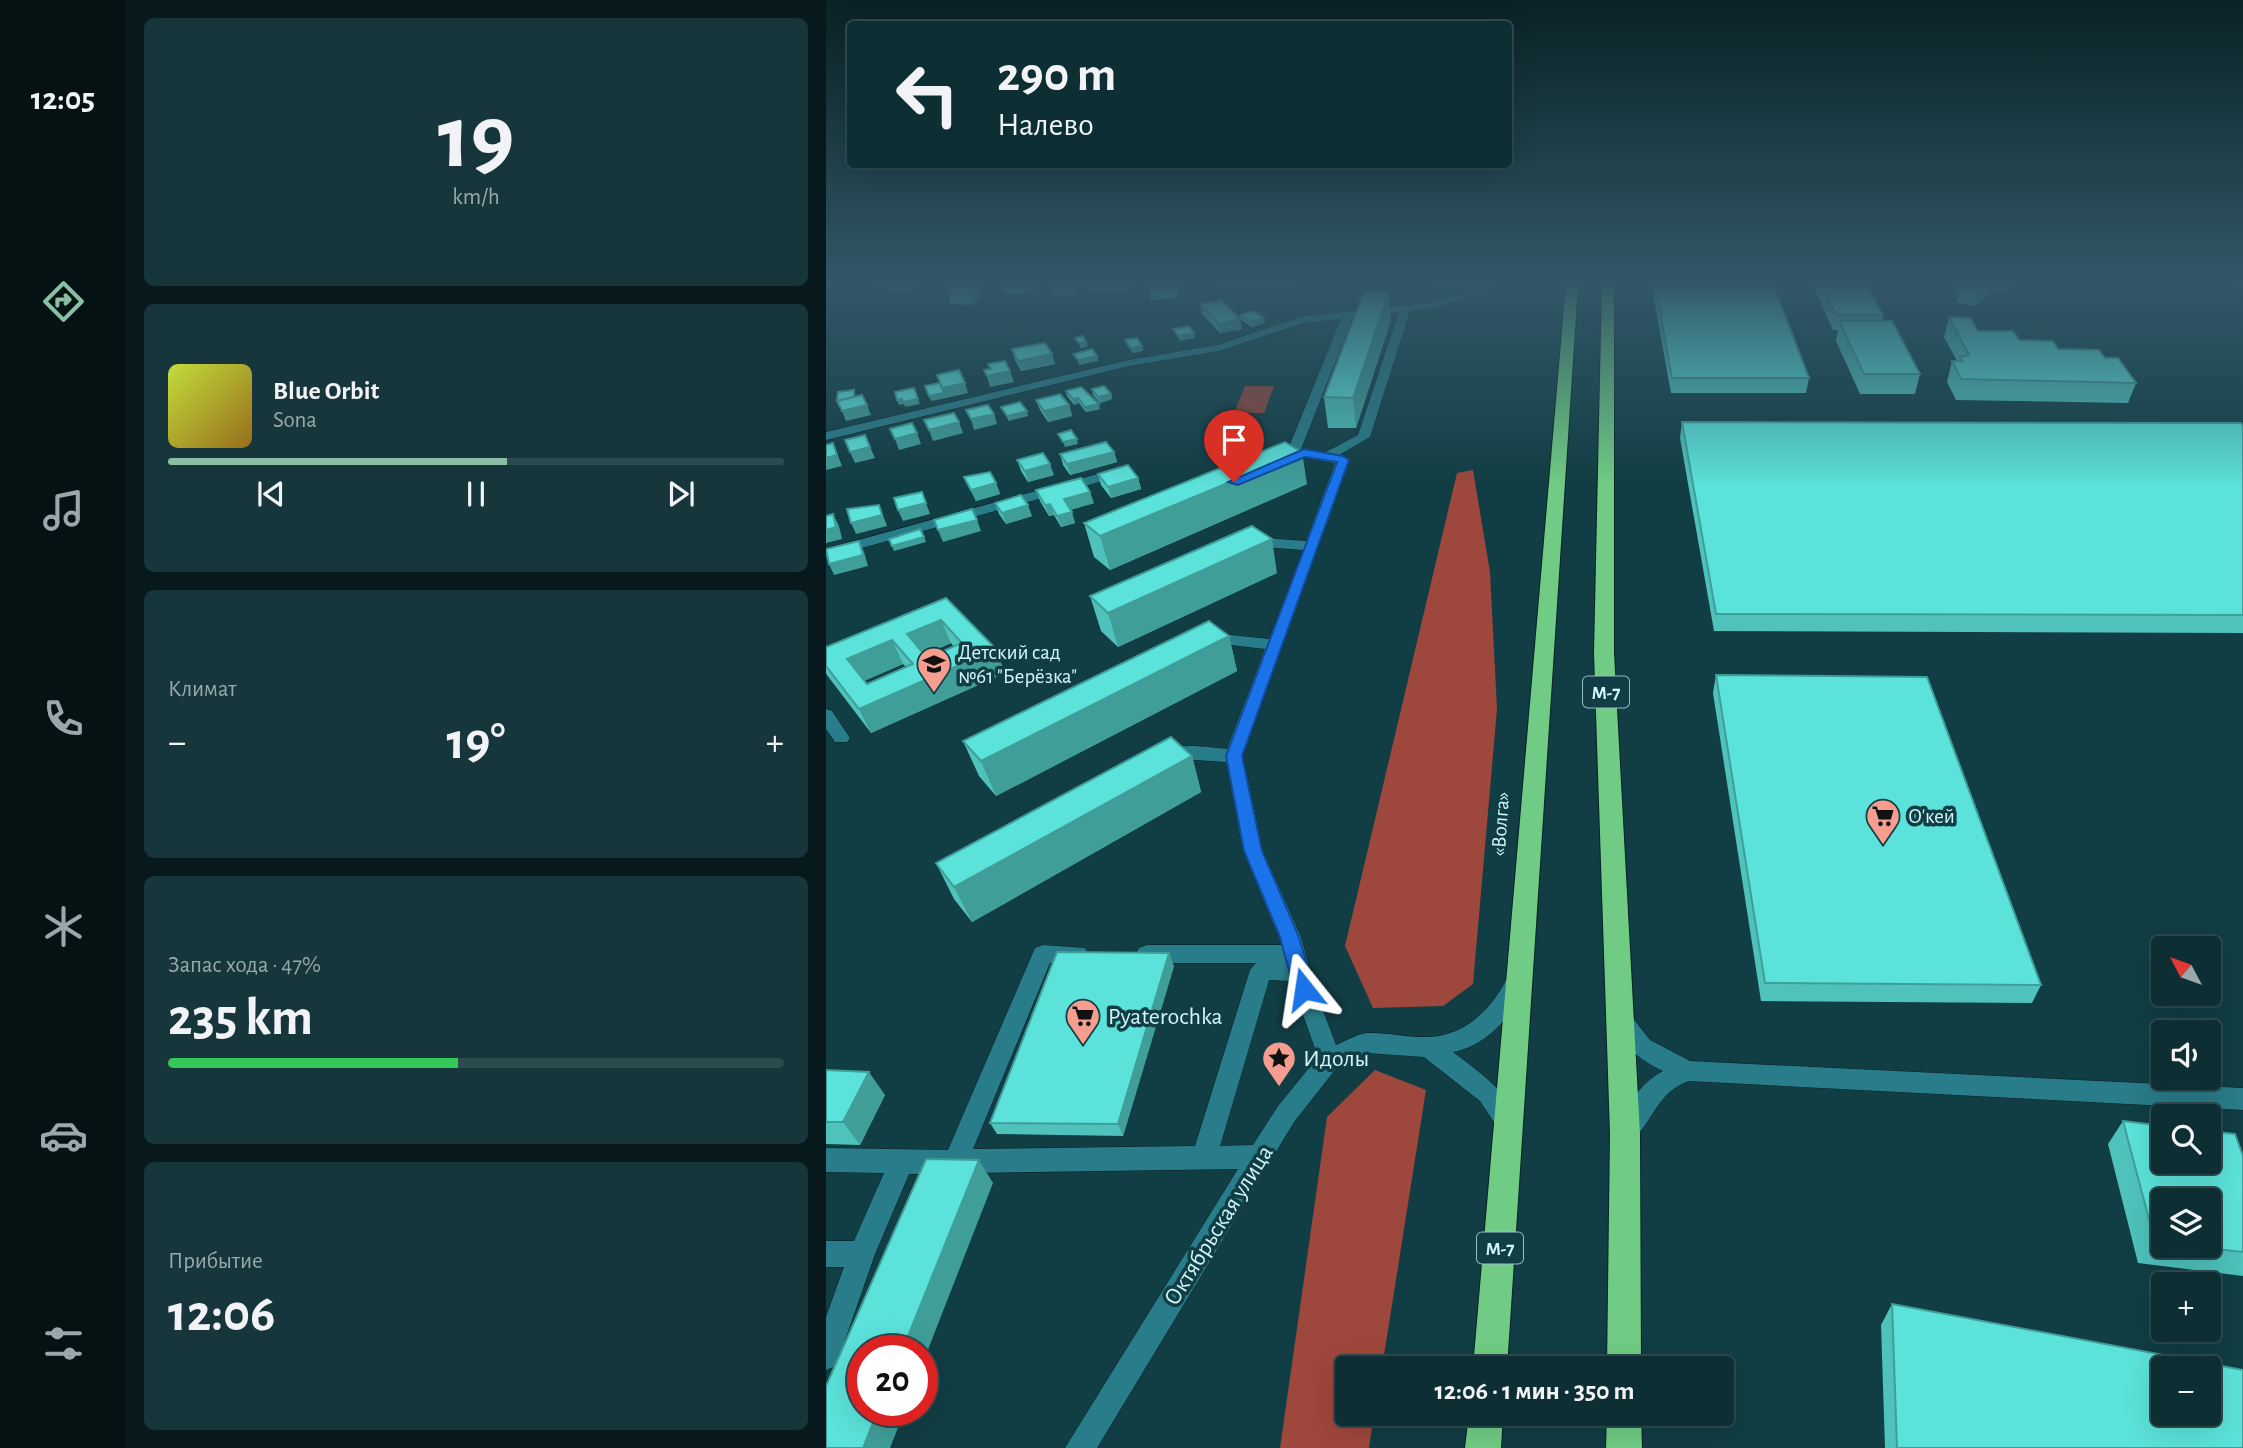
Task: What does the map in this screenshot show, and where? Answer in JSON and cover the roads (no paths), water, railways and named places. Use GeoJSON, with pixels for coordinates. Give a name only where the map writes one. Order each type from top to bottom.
{"type":"FeatureCollection","features":[{"type":"Feature","properties":{"kind":"highway","name":"«Волга»"},"geometry":{"type":"LineString","coordinates":[[1491,1356],[1567,352]]}},
{"type":"Feature","properties":{"kind":"highway","name":"М-7"},"geometry":{"type":"LineString","coordinates":[[1607,352],[1604,653],[1625,1134],[1624,1356]]}},
{"type":"Feature","properties":{"kind":"highway"},"geometry":{"type":"LineString","coordinates":[[1483,1448],[1485,1426]]}},
{"type":"Feature","properties":{"kind":"highway"},"geometry":{"type":"LineString","coordinates":[[1624,1426],[1624,1448]]}},
{"type":"Feature","properties":{"kind":"street"},"geometry":{"type":"LineString","coordinates":[[826,436],[1129,363],[1198,352]]}},
{"type":"Feature","properties":{"kind":"street"},"geometry":{"type":"LineString","coordinates":[[1330,1059],[1272,892],[1253,851],[1234,756],[1343,460],[1293,452],[1333,352]]}},
{"type":"Feature","properties":{"kind":"street"},"geometry":{"type":"LineString","coordinates":[[1328,456],[1364,437],[1392,352]]}},
{"type":"Feature","properties":{"kind":"street"},"geometry":{"type":"LineString","coordinates":[[1279,463],[1304,453]]}},
{"type":"Feature","properties":{"kind":"street"},"geometry":{"type":"LineString","coordinates":[[826,554],[1123,471]]}},
{"type":"Feature","properties":{"kind":"street"},"geometry":{"type":"LineString","coordinates":[[1238,552],[1262,542],[1312,545]]}},
{"type":"Feature","properties":{"kind":"street"},"geometry":{"type":"LineString","coordinates":[[1196,650],[1221,639],[1276,645]]}},
{"type":"Feature","properties":{"kind":"street"},"geometry":{"type":"LineString","coordinates":[[826,715],[841,738]]}},
{"type":"Feature","properties":{"kind":"street"},"geometry":{"type":"LineString","coordinates":[[1153,766],[1177,753],[1234,756]]}},
{"type":"Feature","properties":{"kind":"street"},"geometry":{"type":"LineString","coordinates":[[955,1162],[1043,954],[1099,954]]}},
{"type":"Feature","properties":{"kind":"street"},"geometry":{"type":"LineString","coordinates":[[1127,954],[1297,963]]}},
{"type":"Feature","properties":{"kind":"street"},"geometry":{"type":"LineString","coordinates":[[1204,1158],[1261,970],[1297,963]]}},
{"type":"Feature","properties":{"kind":"street","name":"Октябрьская улица"},"geometry":{"type":"LineString","coordinates":[[1080,1448],[1286,1114],[1330,1059],[1365,1043],[1429,1047],[1465,1040],[1483,1028],[1509,998],[1520,972]]}},
{"type":"Feature","properties":{"kind":"street"},"geometry":{"type":"LineString","coordinates":[[1618,1008],[1624,1027],[1642,1047],[1689,1070]]}},
{"type":"Feature","properties":{"kind":"street"},"geometry":{"type":"LineString","coordinates":[[1429,1047],[1488,1093],[1501,1108],[1510,1127]]}},
{"type":"Feature","properties":{"kind":"street"},"geometry":{"type":"LineString","coordinates":[[1625,1134],[1651,1091],[1669,1076],[1689,1070],[2243,1099]]}},
{"type":"Feature","properties":{"kind":"street"},"geometry":{"type":"LineString","coordinates":[[826,1160],[901,1163],[1261,1157]]}},
{"type":"Feature","properties":{"kind":"street"},"geometry":{"type":"LineString","coordinates":[[826,1356],[862,1254],[901,1163]]}},
{"type":"Feature","properties":{"kind":"street"},"geometry":{"type":"LineString","coordinates":[[826,1254],[862,1254]]}},
{"type":"Feature","properties":{"kind":"place","name":"Детский сад №61 \"Берёзка\""},"geometry":{"type":"Point","coordinates":[934,694]}},
{"type":"Feature","properties":{"kind":"place","name":"О'кей"},"geometry":{"type":"Point","coordinates":[1883,846]}},
{"type":"Feature","properties":{"kind":"place","name":"Pyaterochka"},"geometry":{"type":"Point","coordinates":[1083,1046]}},
{"type":"Feature","properties":{"kind":"place","name":"Идолы"},"geometry":{"type":"Point","coordinates":[1279,1088]}}]}
